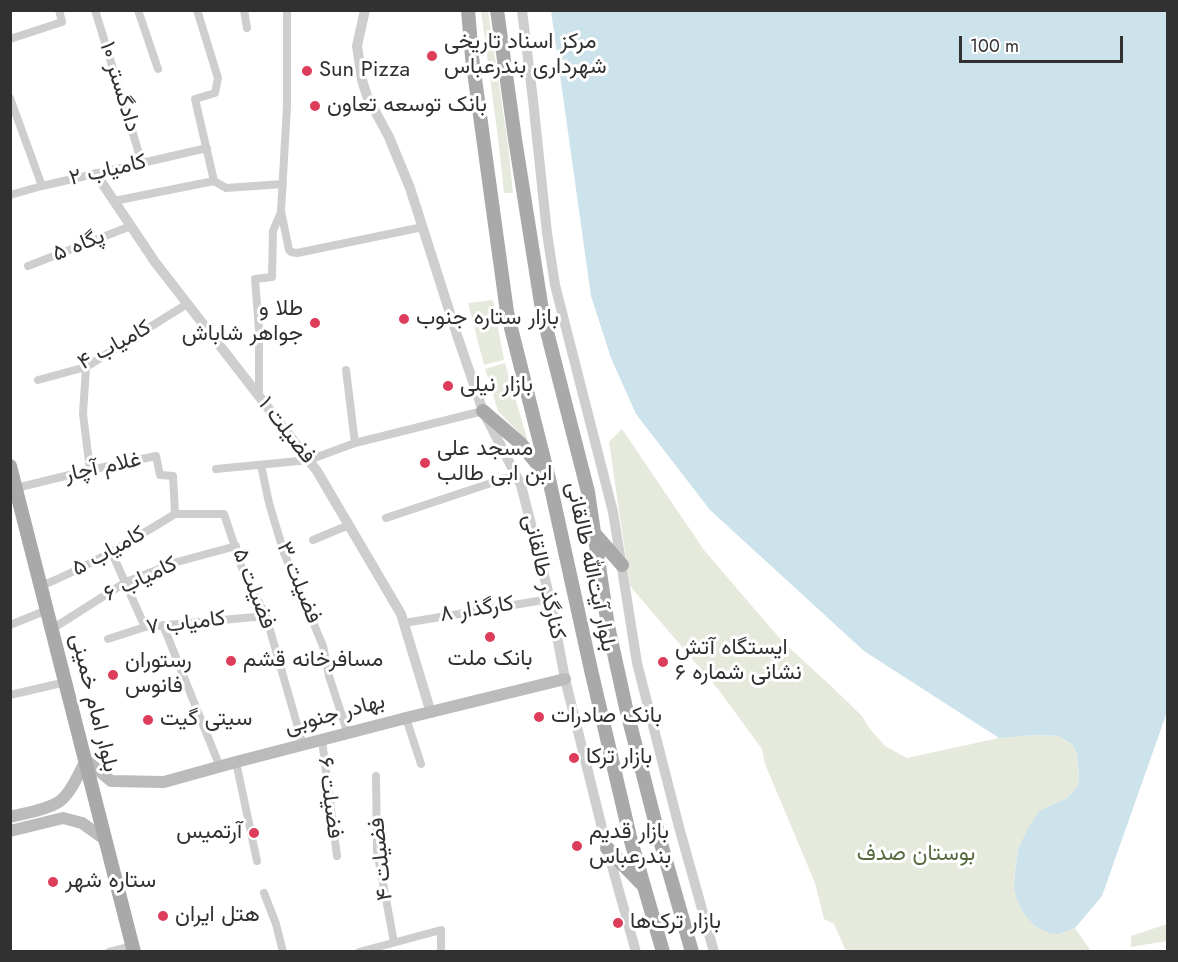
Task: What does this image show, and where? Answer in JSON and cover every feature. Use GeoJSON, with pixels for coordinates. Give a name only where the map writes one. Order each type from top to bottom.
{"type":"FeatureCollection","features":[{"type":"Feature","properties":{"kind":"main road","name":"بلوار آیت‌الله طالقانی"},"geometry":{"type":"LineString","coordinates":[[468,10],[472,57],[507,312],[549,479],[593,681],[632,841],[663,951]]}},
{"type":"Feature","properties":{"kind":"main road","name":"بلوار آیت‌الله طالقانی"},"geometry":{"type":"LineString","coordinates":[[497,10],[543,316],[585,481],[608,626],[626,708],[658,833],[692,951]]}},
{"type":"Feature","properties":{"kind":"main road"},"geometry":{"type":"LineString","coordinates":[[483,411],[520,443],[549,479]]}},
{"type":"Feature","properties":{"kind":"main road","name":"بلوار امام خمینی"},"geometry":{"type":"LineString","coordinates":[[10,466],[134,949]]}},
{"type":"Feature","properties":{"kind":"main road"},"geometry":{"type":"LineString","coordinates":[[594,533],[622,565]]}},
{"type":"Feature","properties":{"kind":"main road","name":"بهادر جنوبی"},"geometry":{"type":"LineString","coordinates":[[86,760],[111,781],[164,783],[220,766],[565,679]]}},
{"type":"Feature","properties":{"kind":"main road"},"geometry":{"type":"LineString","coordinates":[[10,817],[58,803],[72,786],[86,760]]}},
{"type":"Feature","properties":{"kind":"main road"},"geometry":{"type":"LineString","coordinates":[[10,831],[63,818],[82,823],[106,840]]}},
{"type":"Feature","properties":{"kind":"main road"},"geometry":{"type":"LineString","coordinates":[[607,848],[645,887]]}},
{"type":"Feature","properties":{"kind":"street"},"geometry":{"type":"LineString","coordinates":[[10,39],[62,22],[59,10]]}},
{"type":"Feature","properties":{"kind":"street","name":"دادگستر ۱۰"},"geometry":{"type":"LineString","coordinates":[[95,10],[142,163]]}},
{"type":"Feature","properties":{"kind":"street"},"geometry":{"type":"LineString","coordinates":[[138,10],[158,69]]}},
{"type":"Feature","properties":{"kind":"street"},"geometry":{"type":"LineString","coordinates":[[197,10],[218,78],[215,93],[195,99],[214,181]]}},
{"type":"Feature","properties":{"kind":"street"},"geometry":{"type":"LineString","coordinates":[[244,10],[247,28]]}},
{"type":"Feature","properties":{"kind":"street"},"geometry":{"type":"LineString","coordinates":[[287,10],[287,106],[281,212],[289,250],[297,253],[423,226]]}},
{"type":"Feature","properties":{"kind":"street","name":"کنارگذر طالقانی"},"geometry":{"type":"LineString","coordinates":[[366,10],[357,46],[362,80],[367,96],[393,147],[410,189],[483,411],[523,494],[550,599],[565,679],[607,848],[636,951]]}},
{"type":"Feature","properties":{"kind":"street"},"geometry":{"type":"LineString","coordinates":[[522,10],[555,285],[613,512],[637,663],[714,951]]}},
{"type":"Feature","properties":{"kind":"street"},"geometry":{"type":"LineString","coordinates":[[10,98],[42,186]]}},
{"type":"Feature","properties":{"kind":"street","name":"کامیاب ۲"},"geometry":{"type":"LineString","coordinates":[[10,195],[207,148]]}},
{"type":"Feature","properties":{"kind":"street","name":"فضیلت ۱"},"geometry":{"type":"LineString","coordinates":[[96,174],[155,262],[317,471],[401,614],[431,713]]}},
{"type":"Feature","properties":{"kind":"street"},"geometry":{"type":"LineString","coordinates":[[114,201],[214,181],[226,188],[283,184]]}},
{"type":"Feature","properties":{"kind":"street"},"geometry":{"type":"LineString","coordinates":[[259,396],[259,330],[255,279],[272,277],[273,231],[281,212]]}},
{"type":"Feature","properties":{"kind":"street","name":"پگاه ۵"},"geometry":{"type":"LineString","coordinates":[[28,266],[130,226]]}},
{"type":"Feature","properties":{"kind":"street","name":"کامیاب ۴"},"geometry":{"type":"LineString","coordinates":[[38,380],[86,367],[187,304]]}},
{"type":"Feature","properties":{"kind":"street"},"geometry":{"type":"LineString","coordinates":[[86,367],[83,414],[90,470]]}},
{"type":"Feature","properties":{"kind":"street"},"geometry":{"type":"LineString","coordinates":[[346,370],[355,443]]}},
{"type":"Feature","properties":{"kind":"street"},"geometry":{"type":"LineString","coordinates":[[216,469],[309,460],[355,443],[483,411]]}},
{"type":"Feature","properties":{"kind":"street","name":"غلام آچار"},"geometry":{"type":"LineString","coordinates":[[16,488],[156,456],[160,476],[172,476],[175,514]]}},
{"type":"Feature","properties":{"kind":"street","name":"فضیلت ۳"},"geometry":{"type":"LineString","coordinates":[[261,465],[269,503],[284,553],[323,645],[329,676],[348,734]]}},
{"type":"Feature","properties":{"kind":"street"},"geometry":{"type":"LineString","coordinates":[[386,518],[515,475]]}},
{"type":"Feature","properties":{"kind":"street","name":"فضیلت ۵"},"geometry":{"type":"LineString","coordinates":[[175,514],[224,514],[244,574],[266,616],[303,745]]}},
{"type":"Feature","properties":{"kind":"street","name":"کامیاب ۵"},"geometry":{"type":"LineString","coordinates":[[41,586],[112,553],[175,514]]}},
{"type":"Feature","properties":{"kind":"street"},"geometry":{"type":"LineString","coordinates":[[313,540],[349,525]]}},
{"type":"Feature","properties":{"kind":"street","name":"کامیاب ۶"},"geometry":{"type":"LineString","coordinates":[[52,629],[126,582],[177,562],[236,546]]}},
{"type":"Feature","properties":{"kind":"street"},"geometry":{"type":"LineString","coordinates":[[112,553],[145,627]]}},
{"type":"Feature","properties":{"kind":"street","name":"کارگذار ۸"},"geometry":{"type":"LineString","coordinates":[[404,623],[550,599]]}},
{"type":"Feature","properties":{"kind":"street"},"geometry":{"type":"LineString","coordinates":[[10,625],[47,610]]}},
{"type":"Feature","properties":{"kind":"street","name":"کامیاب ۷"},"geometry":{"type":"LineString","coordinates":[[108,639],[145,627],[266,616]]}},
{"type":"Feature","properties":{"kind":"street"},"geometry":{"type":"LineString","coordinates":[[163,625],[220,766]]}},
{"type":"Feature","properties":{"kind":"street"},"geometry":{"type":"LineString","coordinates":[[10,695],[66,682]]}},
{"type":"Feature","properties":{"kind":"street"},"geometry":{"type":"LineString","coordinates":[[406,718],[421,764]]}},
{"type":"Feature","properties":{"kind":"street","name":"فضیلت ۶"},"geometry":{"type":"LineString","coordinates":[[322,740],[337,856]]}},
{"type":"Feature","properties":{"kind":"street"},"geometry":{"type":"LineString","coordinates":[[236,762],[257,861]]}},
{"type":"Feature","properties":{"kind":"street","name":"فضیلت ۴"},"geometry":{"type":"LineString","coordinates":[[376,776],[377,851],[394,942]]}},
{"type":"Feature","properties":{"kind":"street"},"geometry":{"type":"LineString","coordinates":[[264,892],[283,951]]}},
{"type":"Feature","properties":{"kind":"street"},"geometry":{"type":"LineString","coordinates":[[359,951],[441,930],[441,951]]}},
{"type":"Feature","properties":{"kind":"street"},"geometry":{"type":"LineString","coordinates":[[109,951],[134,949]]}},
{"type":"Feature","properties":{"kind":"green space"},"geometry":{"type":"Polygon","coordinates":[[[481,11],[488,11],[513,193],[504,193],[481,11]]]}},
{"type":"Feature","properties":{"kind":"green space"},"geometry":{"type":"Polygon","coordinates":[[[493,300],[504,360],[484,365],[468,303],[493,300]]]}},
{"type":"Feature","properties":{"kind":"green space"},"geometry":{"type":"Polygon","coordinates":[[[505,363],[528,442],[498,411],[485,369],[505,363]]]}},
{"type":"Feature","properties":{"kind":"green space","name":"بوستان صدف"},"geometry":{"type":"Polygon","coordinates":[[[622,429],[704,550],[782,641],[862,716],[885,746],[907,758],[999,738],[1036,735],[1059,736],[1073,745],[1077,755],[1078,786],[1067,798],[1054,804],[1018,850],[1014,888],[1059,934],[1075,928],[1091,951],[846,951],[834,924],[824,919],[815,883],[765,764],[762,749],[718,689],[630,586],[609,442],[622,429]]]}},
{"type":"Feature","properties":{"kind":"green space"},"geometry":{"type":"Polygon","coordinates":[[[1167,924],[1167,941],[1131,947],[1131,936],[1167,924]]]}},
{"type":"Feature","properties":{"kind":"water"},"geometry":{"type":"Polygon","coordinates":[[[551,11],[1167,11],[1167,712],[1102,896],[1075,928],[1059,934],[1049,933],[1035,926],[1024,914],[1014,888],[1018,850],[1027,830],[1039,811],[1067,798],[1078,786],[1077,755],[1073,745],[1059,736],[999,738],[864,651],[710,510],[636,414],[611,358],[591,296],[551,11]]]}},
{"type":"Feature","properties":{"kind":"place","name":"مرکز اسناد تاریخی شهرداری بندرعباس"},"geometry":{"type":"Point","coordinates":[432,56]}},
{"type":"Feature","properties":{"kind":"place","name":"Sun Pizza"},"geometry":{"type":"Point","coordinates":[307,71]}},
{"type":"Feature","properties":{"kind":"place","name":"بانک توسعه تعاون"},"geometry":{"type":"Point","coordinates":[315,106]}},
{"type":"Feature","properties":{"kind":"place","name":"بازار ستاره جنوب"},"geometry":{"type":"Point","coordinates":[404,319]}},
{"type":"Feature","properties":{"kind":"place","name":"طلا و جواهر شاباش"},"geometry":{"type":"Point","coordinates":[315,323]}},
{"type":"Feature","properties":{"kind":"place","name":"بازار نیلی"},"geometry":{"type":"Point","coordinates":[448,386]}},
{"type":"Feature","properties":{"kind":"place","name":"مسجد علی ابن ابی طالب"},"geometry":{"type":"Point","coordinates":[425,463]}},
{"type":"Feature","properties":{"kind":"place","name":"بانک ملت"},"geometry":{"type":"Point","coordinates":[490,637]}},
{"type":"Feature","properties":{"kind":"place","name":"مسافرخانه قشم"},"geometry":{"type":"Point","coordinates":[231,661]}},
{"type":"Feature","properties":{"kind":"place","name":"ایستگاه آتش نشانی شماره ۶"},"geometry":{"type":"Point","coordinates":[663,662]}},
{"type":"Feature","properties":{"kind":"place","name":"رستوران فانوس"},"geometry":{"type":"Point","coordinates":[113,675]}},
{"type":"Feature","properties":{"kind":"place","name":"بانک صادرات"},"geometry":{"type":"Point","coordinates":[539,717]}},
{"type":"Feature","properties":{"kind":"place","name":"سیتی گیت"},"geometry":{"type":"Point","coordinates":[148,720]}},
{"type":"Feature","properties":{"kind":"place","name":"بازار ترکا"},"geometry":{"type":"Point","coordinates":[574,758]}},
{"type":"Feature","properties":{"kind":"place","name":"آرتمیس"},"geometry":{"type":"Point","coordinates":[254,833]}},
{"type":"Feature","properties":{"kind":"place","name":"بازار قدیم بندرعباس"},"geometry":{"type":"Point","coordinates":[577,846]}},
{"type":"Feature","properties":{"kind":"place","name":"ستاره شهر"},"geometry":{"type":"Point","coordinates":[53,882]}},
{"type":"Feature","properties":{"kind":"place","name":"هتل ایران"},"geometry":{"type":"Point","coordinates":[163,916]}},
{"type":"Feature","properties":{"kind":"place","name":"بازار ترک‌ها"},"geometry":{"type":"Point","coordinates":[618,923]}}]}
